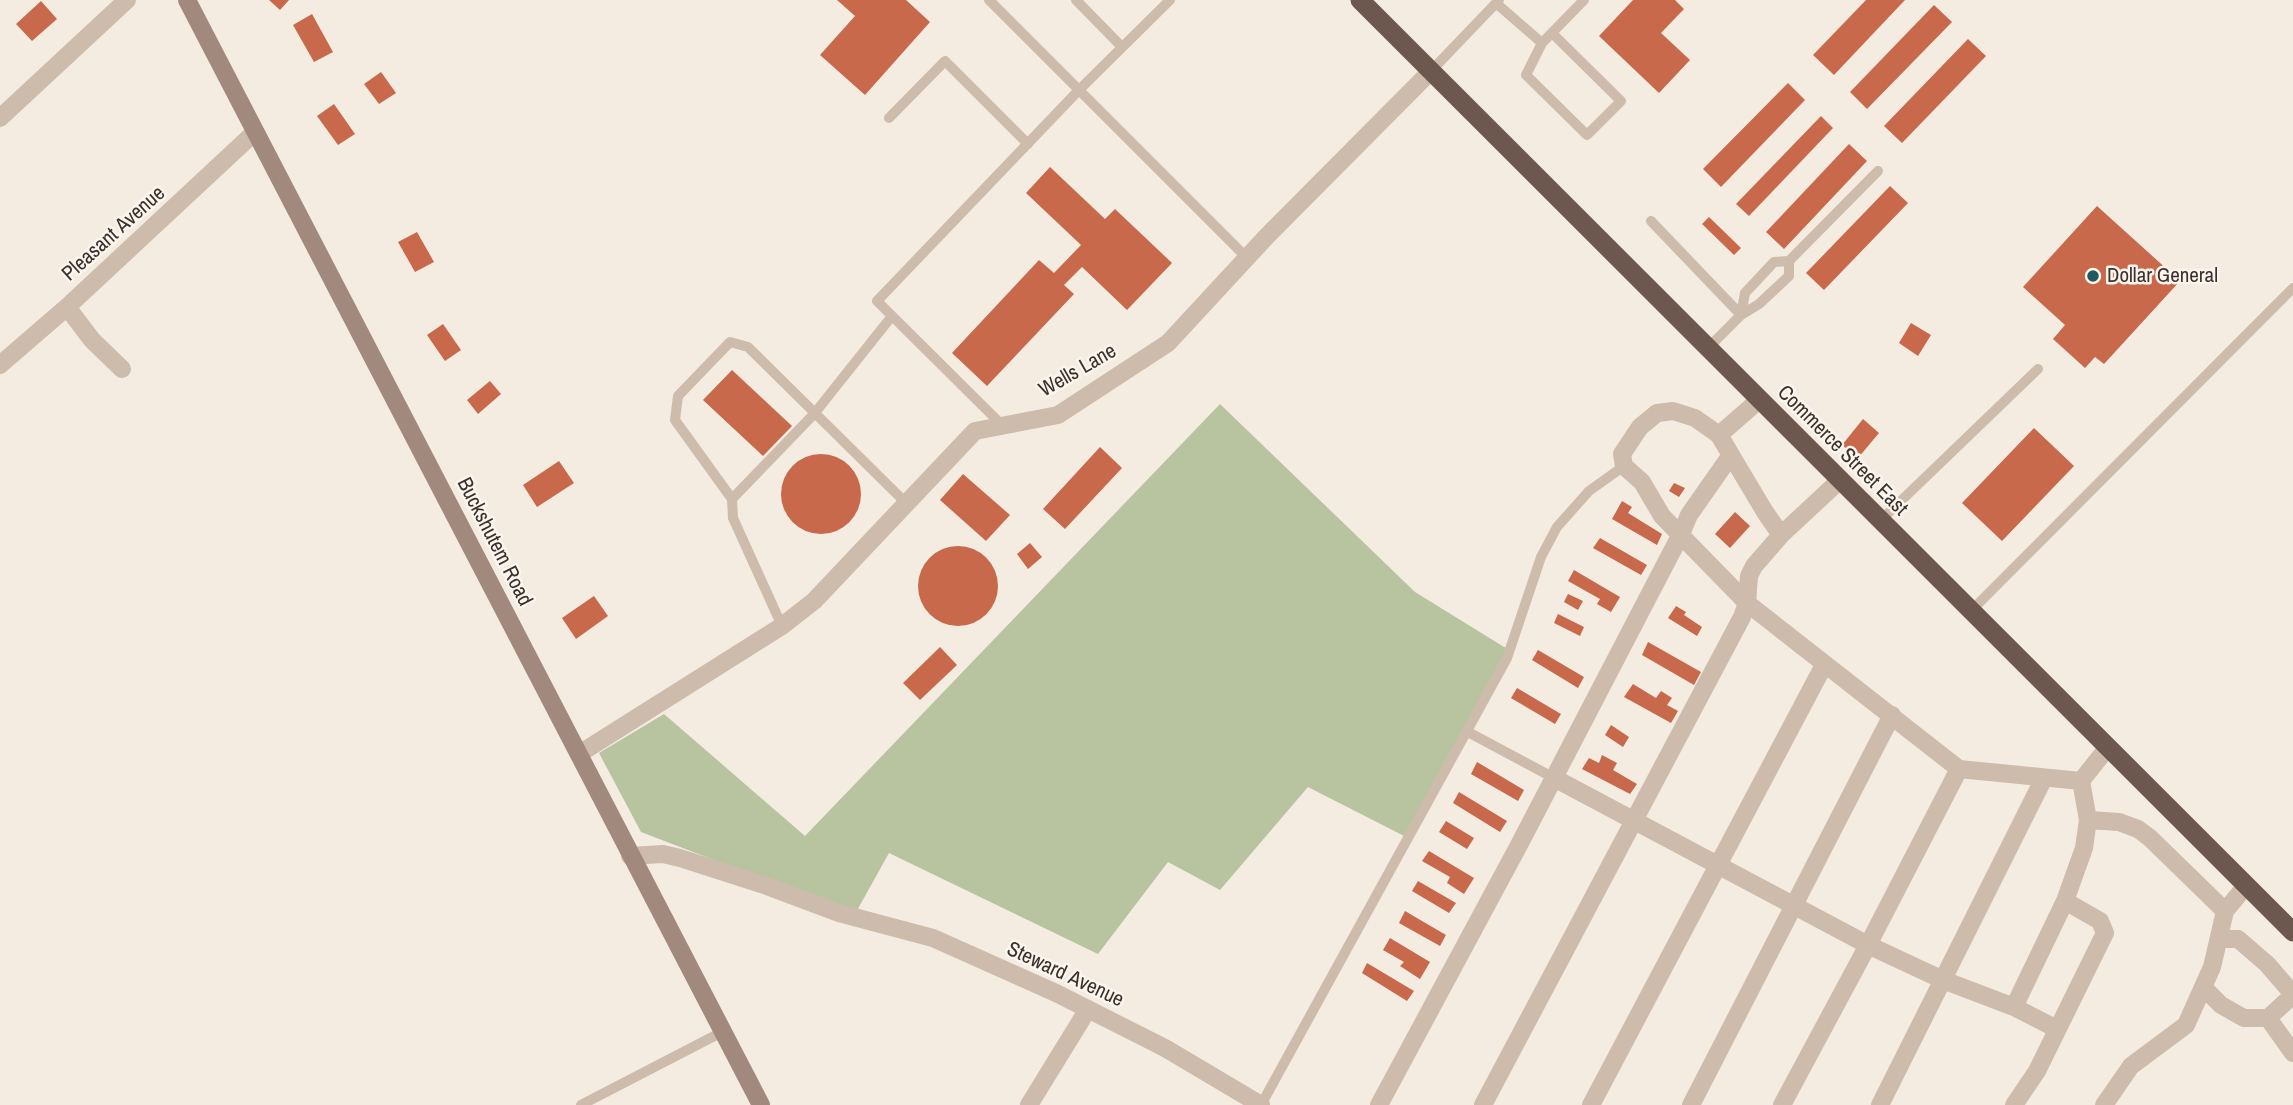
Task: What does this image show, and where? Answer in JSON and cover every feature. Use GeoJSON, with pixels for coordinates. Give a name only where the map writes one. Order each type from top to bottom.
{"type":"FeatureCollection","features":[{"type":"Feature","properties":{"kind":"highway","name":"Commerce Street East"},"geometry":{"type":"LineString","coordinates":[[1360,0],[2293,932]]}},
{"type":"Feature","properties":{"kind":"main road","name":"Buckshutem Road"},"geometry":{"type":"LineString","coordinates":[[187,0],[761,1105]]}},
{"type":"Feature","properties":{"kind":"street"},"geometry":{"type":"LineString","coordinates":[[0,117],[127,0]]}},
{"type":"Feature","properties":{"kind":"street","name":"Wells Lane"},"geometry":{"type":"LineString","coordinates":[[579,754],[782,626],[814,601],[975,431],[1058,415],[1168,343],[1304,198],[1431,71]]}},
{"type":"Feature","properties":{"kind":"street","name":"Pleasant Avenue"},"geometry":{"type":"LineString","coordinates":[[0,365],[67,307],[256,132]]}},
{"type":"Feature","properties":{"kind":"street"},"geometry":{"type":"LineString","coordinates":[[67,307],[92,340],[122,369]]}},
{"type":"Feature","properties":{"kind":"street"},"geometry":{"type":"LineString","coordinates":[[1719,435],[1759,400]]}},
{"type":"Feature","properties":{"kind":"street"},"geometry":{"type":"LineString","coordinates":[[1781,535],[1719,435],[1695,418],[1673,411],[1657,413],[1640,427],[1622,454],[1624,466],[1642,482],[1662,516],[1747,603],[1959,769],[2081,781]]}},
{"type":"Feature","properties":{"kind":"street"},"geometry":{"type":"LineString","coordinates":[[1379,1105],[1554,778],[1689,515],[1731,455]]}},
{"type":"Feature","properties":{"kind":"street"},"geometry":{"type":"LineString","coordinates":[[1483,1105],[1742,617],[1747,603],[1749,576],[1754,566],[1781,535],[1839,481]]}},
{"type":"Feature","properties":{"kind":"street"},"geometry":{"type":"LineString","coordinates":[[1591,1105],[1824,665]]}},
{"type":"Feature","properties":{"kind":"street"},"geometry":{"type":"LineString","coordinates":[[1690,1105],[1892,715]]}},
{"type":"Feature","properties":{"kind":"street"},"geometry":{"type":"LineString","coordinates":[[2014,1007],[2065,901],[2084,848],[2088,820],[2081,781],[2108,747]]}},
{"type":"Feature","properties":{"kind":"street"},"geometry":{"type":"LineString","coordinates":[[1782,1105],[1959,769]]}},
{"type":"Feature","properties":{"kind":"street"},"geometry":{"type":"LineString","coordinates":[[1554,778],[1868,944],[1943,980],[2014,1007],[2057,1029]]}},
{"type":"Feature","properties":{"kind":"street"},"geometry":{"type":"LineString","coordinates":[[1880,1105],[2044,778]]}},
{"type":"Feature","properties":{"kind":"street"},"geometry":{"type":"LineString","coordinates":[[2088,820],[2119,822],[2138,829],[2225,911]]}},
{"type":"Feature","properties":{"kind":"street","name":"Steward Avenue"},"geometry":{"type":"LineString","coordinates":[[630,856],[663,854],[680,858],[839,913],[933,938],[1088,1009],[1165,1048],[1261,1105]]}},
{"type":"Feature","properties":{"kind":"street"},"geometry":{"type":"LineString","coordinates":[[2104,1105],[2131,1066],[2186,1025],[2212,967],[2225,911],[2246,886]]}},
{"type":"Feature","properties":{"kind":"street"},"geometry":{"type":"LineString","coordinates":[[2014,1105],[2037,1071],[2105,933],[2100,921],[2065,901]]}},
{"type":"Feature","properties":{"kind":"street"},"geometry":{"type":"LineString","coordinates":[[2203,988],[2221,1005],[2244,1018],[2268,1017],[2293,995],[2267,964],[2238,939],[2220,939]]}},
{"type":"Feature","properties":{"kind":"street"},"geometry":{"type":"LineString","coordinates":[[1028,1105],[1088,1009]]}},
{"type":"Feature","properties":{"kind":"street"},"geometry":{"type":"LineString","coordinates":[[2268,1017],[2293,1053]]}},
{"type":"Feature","properties":{"kind":"lane"},"geometry":{"type":"LineString","coordinates":[[989,0],[1248,259]]}},
{"type":"Feature","properties":{"kind":"lane"},"geometry":{"type":"LineString","coordinates":[[1076,0],[1122,47]]}},
{"type":"Feature","properties":{"kind":"lane"},"geometry":{"type":"LineString","coordinates":[[1003,426],[877,301],[1079,90],[1170,0]]}},
{"type":"Feature","properties":{"kind":"lane"},"geometry":{"type":"LineString","coordinates":[[1552,33],[1621,102],[1587,135],[1526,75],[1542,43],[1584,0]]}},
{"type":"Feature","properties":{"kind":"lane"},"geometry":{"type":"LineString","coordinates":[[1431,71],[1498,2],[1542,43]]}},
{"type":"Feature","properties":{"kind":"lane"},"geometry":{"type":"LineString","coordinates":[[889,118],[946,61],[1028,144]]}},
{"type":"Feature","properties":{"kind":"lane"},"geometry":{"type":"LineString","coordinates":[[1708,348],[1741,314],[1759,304],[1788,276],[1789,261],[1878,171]]}},
{"type":"Feature","properties":{"kind":"lane"},"geometry":{"type":"LineString","coordinates":[[1651,221],[1741,314]]}},
{"type":"Feature","properties":{"kind":"lane"},"geometry":{"type":"LineString","coordinates":[[1741,314],[1745,293],[1774,262],[1789,261]]}},
{"type":"Feature","properties":{"kind":"lane"},"geometry":{"type":"LineString","coordinates":[[1971,611],[2293,288]]}},
{"type":"Feature","properties":{"kind":"lane"},"geometry":{"type":"LineString","coordinates":[[732,499],[814,414],[892,316]]}},
{"type":"Feature","properties":{"kind":"lane"},"geometry":{"type":"LineString","coordinates":[[782,626],[733,518],[732,499],[675,420],[678,396],[730,342],[748,347],[907,504]]}},
{"type":"Feature","properties":{"kind":"lane"},"geometry":{"type":"LineString","coordinates":[[1880,521],[2038,369]]}},
{"type":"Feature","properties":{"kind":"lane"},"geometry":{"type":"LineString","coordinates":[[1261,1105],[1507,658],[1541,557],[1557,527],[1589,491],[1624,466]]}},
{"type":"Feature","properties":{"kind":"lane"},"geometry":{"type":"LineString","coordinates":[[1468,732],[1554,778]]}},
{"type":"Feature","properties":{"kind":"lane"},"geometry":{"type":"LineString","coordinates":[[581,1105],[722,1032]]}},
{"type":"Feature","properties":{"kind":"green space"},"geometry":{"type":"Polygon","coordinates":[[[1220,404],[1415,592],[1509,650],[1408,838],[1308,787],[1220,890],[1168,862],[1098,954],[889,853],[855,914],[641,832],[599,753],[664,714],[805,836],[1220,404]]]}},
{"type":"Feature","properties":{"kind":"building"},"geometry":{"type":"Polygon","coordinates":[[[269,0],[289,0],[280,10],[269,0]]]}},
{"type":"Feature","properties":{"kind":"building"},"geometry":{"type":"Polygon","coordinates":[[[837,0],[906,0],[930,22],[865,95],[820,55],[855,16],[837,0]]]}},
{"type":"Feature","properties":{"kind":"building"},"geometry":{"type":"Polygon","coordinates":[[[1633,0],[1675,0],[1684,9],[1661,33],[1690,60],[1659,93],[1599,36],[1633,0]]]}},
{"type":"Feature","properties":{"kind":"building"},"geometry":{"type":"Polygon","coordinates":[[[1866,0],[1905,0],[1834,75],[1813,55],[1866,0]]]}},
{"type":"Feature","properties":{"kind":"building"},"geometry":{"type":"Polygon","coordinates":[[[41,1],[57,19],[32,41],[16,24],[41,1]]]}},
{"type":"Feature","properties":{"kind":"building"},"geometry":{"type":"Polygon","coordinates":[[[1934,5],[1952,22],[1867,109],[1850,92],[1934,5]]]}},
{"type":"Feature","properties":{"kind":"building"},"geometry":{"type":"Polygon","coordinates":[[[312,14],[333,52],[314,62],[293,25],[312,14]]]}},
{"type":"Feature","properties":{"kind":"building"},"geometry":{"type":"Polygon","coordinates":[[[1968,39],[1986,56],[1902,143],[1884,126],[1968,39]]]}},
{"type":"Feature","properties":{"kind":"building"},"geometry":{"type":"Polygon","coordinates":[[[381,72],[396,93],[379,104],[364,84],[381,72]]]}},
{"type":"Feature","properties":{"kind":"building"},"geometry":{"type":"Polygon","coordinates":[[[1788,83],[1805,100],[1721,187],[1703,169],[1788,83]]]}},
{"type":"Feature","properties":{"kind":"building"},"geometry":{"type":"Polygon","coordinates":[[[334,104],[355,134],[338,145],[317,116],[334,104]]]}},
{"type":"Feature","properties":{"kind":"building"},"geometry":{"type":"Polygon","coordinates":[[[1821,116],[1833,128],[1749,216],[1736,204],[1821,116]]]}},
{"type":"Feature","properties":{"kind":"building"},"geometry":{"type":"Polygon","coordinates":[[[1849,144],[1867,161],[1784,249],[1766,232],[1849,144]]]}},
{"type":"Feature","properties":{"kind":"building"},"geometry":{"type":"Polygon","coordinates":[[[1050,167],[1105,219],[1115,209],[1172,263],[1127,310],[1082,267],[1064,285],[1074,294],[987,386],[952,353],[1039,260],[1054,273],[1081,245],[1026,193],[1050,167]]]}},
{"type":"Feature","properties":{"kind":"building"},"geometry":{"type":"Polygon","coordinates":[[[1890,186],[1908,203],[1824,290],[1806,273],[1890,186]]]}},
{"type":"Feature","properties":{"kind":"building"},"geometry":{"type":"Polygon","coordinates":[[[2097,206],[2180,281],[2104,364],[2095,357],[2085,368],[2053,339],[2065,325],[2023,287],[2097,206]]]}},
{"type":"Feature","properties":{"kind":"building"},"geometry":{"type":"Polygon","coordinates":[[[1709,217],[1741,248],[1734,255],[1702,224],[1709,217]]]}},
{"type":"Feature","properties":{"kind":"building"},"geometry":{"type":"Polygon","coordinates":[[[417,232],[434,262],[415,272],[398,242],[417,232]]]}},
{"type":"Feature","properties":{"kind":"building"},"geometry":{"type":"Polygon","coordinates":[[[1911,323],[1931,335],[1918,356],[1899,343],[1911,323]]]}},
{"type":"Feature","properties":{"kind":"building"},"geometry":{"type":"Polygon","coordinates":[[[443,324],[461,350],[445,361],[427,335],[443,324]]]}},
{"type":"Feature","properties":{"kind":"building"},"geometry":{"type":"Polygon","coordinates":[[[732,370],[792,426],[763,456],[703,400],[732,370]]]}},
{"type":"Feature","properties":{"kind":"building"},"geometry":{"type":"Polygon","coordinates":[[[490,381],[501,394],[478,414],[467,400],[490,381]]]}},
{"type":"Feature","properties":{"kind":"building"},"geometry":{"type":"Polygon","coordinates":[[[1863,419],[1879,433],[1858,458],[1842,445],[1863,419]]]}},
{"type":"Feature","properties":{"kind":"building"},"geometry":{"type":"Polygon","coordinates":[[[2034,428],[2074,466],[2002,541],[1962,503],[2034,428]]]}},
{"type":"Feature","properties":{"kind":"building"},"geometry":{"type":"Polygon","coordinates":[[[1100,447],[1122,468],[1065,529],[1043,509],[1100,447]]]}},
{"type":"Feature","properties":{"kind":"building"},"geometry":{"type":"Polygon","coordinates":[[[813,454],[829,454],[850,465],[861,486],[861,502],[850,523],[829,534],[813,534],[799,528],[787,516],[781,502],[781,486],[787,472],[799,460],[813,454]]]}},
{"type":"Feature","properties":{"kind":"building"},"geometry":{"type":"Polygon","coordinates":[[[559,461],[574,483],[537,507],[523,485],[559,461]]]}},
{"type":"Feature","properties":{"kind":"building"},"geometry":{"type":"Polygon","coordinates":[[[963,474],[1010,515],[986,541],[940,500],[963,474]]]}},
{"type":"Feature","properties":{"kind":"building"},"geometry":{"type":"Polygon","coordinates":[[[1674,483],[1685,488],[1679,497],[1669,491],[1674,483]]]}},
{"type":"Feature","properties":{"kind":"building"},"geometry":{"type":"Polygon","coordinates":[[[1622,501],[1632,507],[1628,513],[1662,534],[1657,545],[1612,519],[1622,501]]]}},
{"type":"Feature","properties":{"kind":"building"},"geometry":{"type":"Polygon","coordinates":[[[1735,512],[1750,526],[1730,548],[1715,534],[1735,512]]]}},
{"type":"Feature","properties":{"kind":"building"},"geometry":{"type":"Polygon","coordinates":[[[1600,538],[1647,565],[1641,575],[1593,548],[1600,538]]]}},
{"type":"Feature","properties":{"kind":"building"},"geometry":{"type":"Polygon","coordinates":[[[1030,543],[1042,557],[1028,569],[1017,554],[1030,543]]]}},
{"type":"Feature","properties":{"kind":"building"},"geometry":{"type":"Polygon","coordinates":[[[958,546],[973,549],[986,558],[995,571],[998,586],[995,601],[986,614],[973,623],[958,626],[943,623],[930,614],[921,601],[918,586],[921,571],[930,558],[943,549],[958,546]]]}},
{"type":"Feature","properties":{"kind":"building"},"geometry":{"type":"Polygon","coordinates":[[[1574,570],[1620,597],[1611,612],[1597,604],[1600,599],[1568,581],[1574,570]]]}},
{"type":"Feature","properties":{"kind":"building"},"geometry":{"type":"Polygon","coordinates":[[[1568,594],[1583,601],[1578,610],[1564,602],[1568,594]]]}},
{"type":"Feature","properties":{"kind":"building"},"geometry":{"type":"Polygon","coordinates":[[[594,596],[608,616],[576,639],[562,618],[594,596]]]}},
{"type":"Feature","properties":{"kind":"building"},"geometry":{"type":"Polygon","coordinates":[[[1676,606],[1702,627],[1697,636],[1668,618],[1676,606]]]}},
{"type":"Feature","properties":{"kind":"building"},"geometry":{"type":"Polygon","coordinates":[[[1558,614],[1584,627],[1580,636],[1554,623],[1558,614]]]}},
{"type":"Feature","properties":{"kind":"building"},"geometry":{"type":"Polygon","coordinates":[[[1648,642],[1701,672],[1694,685],[1642,655],[1648,642]]]}},
{"type":"Feature","properties":{"kind":"building"},"geometry":{"type":"Polygon","coordinates":[[[940,647],[957,665],[920,700],[903,683],[940,647]]]}},
{"type":"Feature","properties":{"kind":"building"},"geometry":{"type":"Polygon","coordinates":[[[1538,650],[1584,677],[1578,688],[1532,660],[1538,650]]]}},
{"type":"Feature","properties":{"kind":"building"},"geometry":{"type":"Polygon","coordinates":[[[1633,684],[1656,698],[1661,691],[1672,698],[1667,705],[1678,711],[1671,723],[1624,697],[1633,684]]]}},
{"type":"Feature","properties":{"kind":"building"},"geometry":{"type":"Polygon","coordinates":[[[1517,688],[1561,714],[1555,724],[1511,698],[1517,688]]]}},
{"type":"Feature","properties":{"kind":"building"},"geometry":{"type":"Polygon","coordinates":[[[1611,725],[1629,737],[1623,747],[1605,735],[1611,725]]]}},
{"type":"Feature","properties":{"kind":"building"},"geometry":{"type":"Polygon","coordinates":[[[1602,755],[1617,763],[1613,770],[1637,784],[1630,794],[1582,769],[1589,758],[1599,763],[1602,755]]]}},
{"type":"Feature","properties":{"kind":"building"},"geometry":{"type":"Polygon","coordinates":[[[1477,762],[1524,790],[1518,801],[1471,774],[1477,762]]]}},
{"type":"Feature","properties":{"kind":"building"},"geometry":{"type":"Polygon","coordinates":[[[1459,792],[1507,821],[1500,832],[1453,803],[1459,792]]]}},
{"type":"Feature","properties":{"kind":"building"},"geometry":{"type":"Polygon","coordinates":[[[1446,821],[1474,838],[1467,849],[1439,832],[1446,821]]]}},
{"type":"Feature","properties":{"kind":"building"},"geometry":{"type":"Polygon","coordinates":[[[1429,851],[1474,878],[1464,894],[1447,883],[1450,877],[1422,861],[1429,851]]]}},
{"type":"Feature","properties":{"kind":"building"},"geometry":{"type":"Polygon","coordinates":[[[1418,881],[1456,903],[1449,913],[1412,891],[1418,881]]]}},
{"type":"Feature","properties":{"kind":"building"},"geometry":{"type":"Polygon","coordinates":[[[1405,911],[1446,935],[1440,946],[1399,923],[1405,911]]]}},
{"type":"Feature","properties":{"kind":"building"},"geometry":{"type":"Polygon","coordinates":[[[1390,938],[1430,962],[1420,979],[1400,966],[1404,962],[1383,950],[1390,938]]]}},
{"type":"Feature","properties":{"kind":"building"},"geometry":{"type":"Polygon","coordinates":[[[1367,963],[1414,991],[1407,1001],[1362,973],[1367,963]]]}},
{"type":"Feature","properties":{"kind":"place","name":"Dollar General"},"geometry":{"type":"Point","coordinates":[2093,276]}}]}
